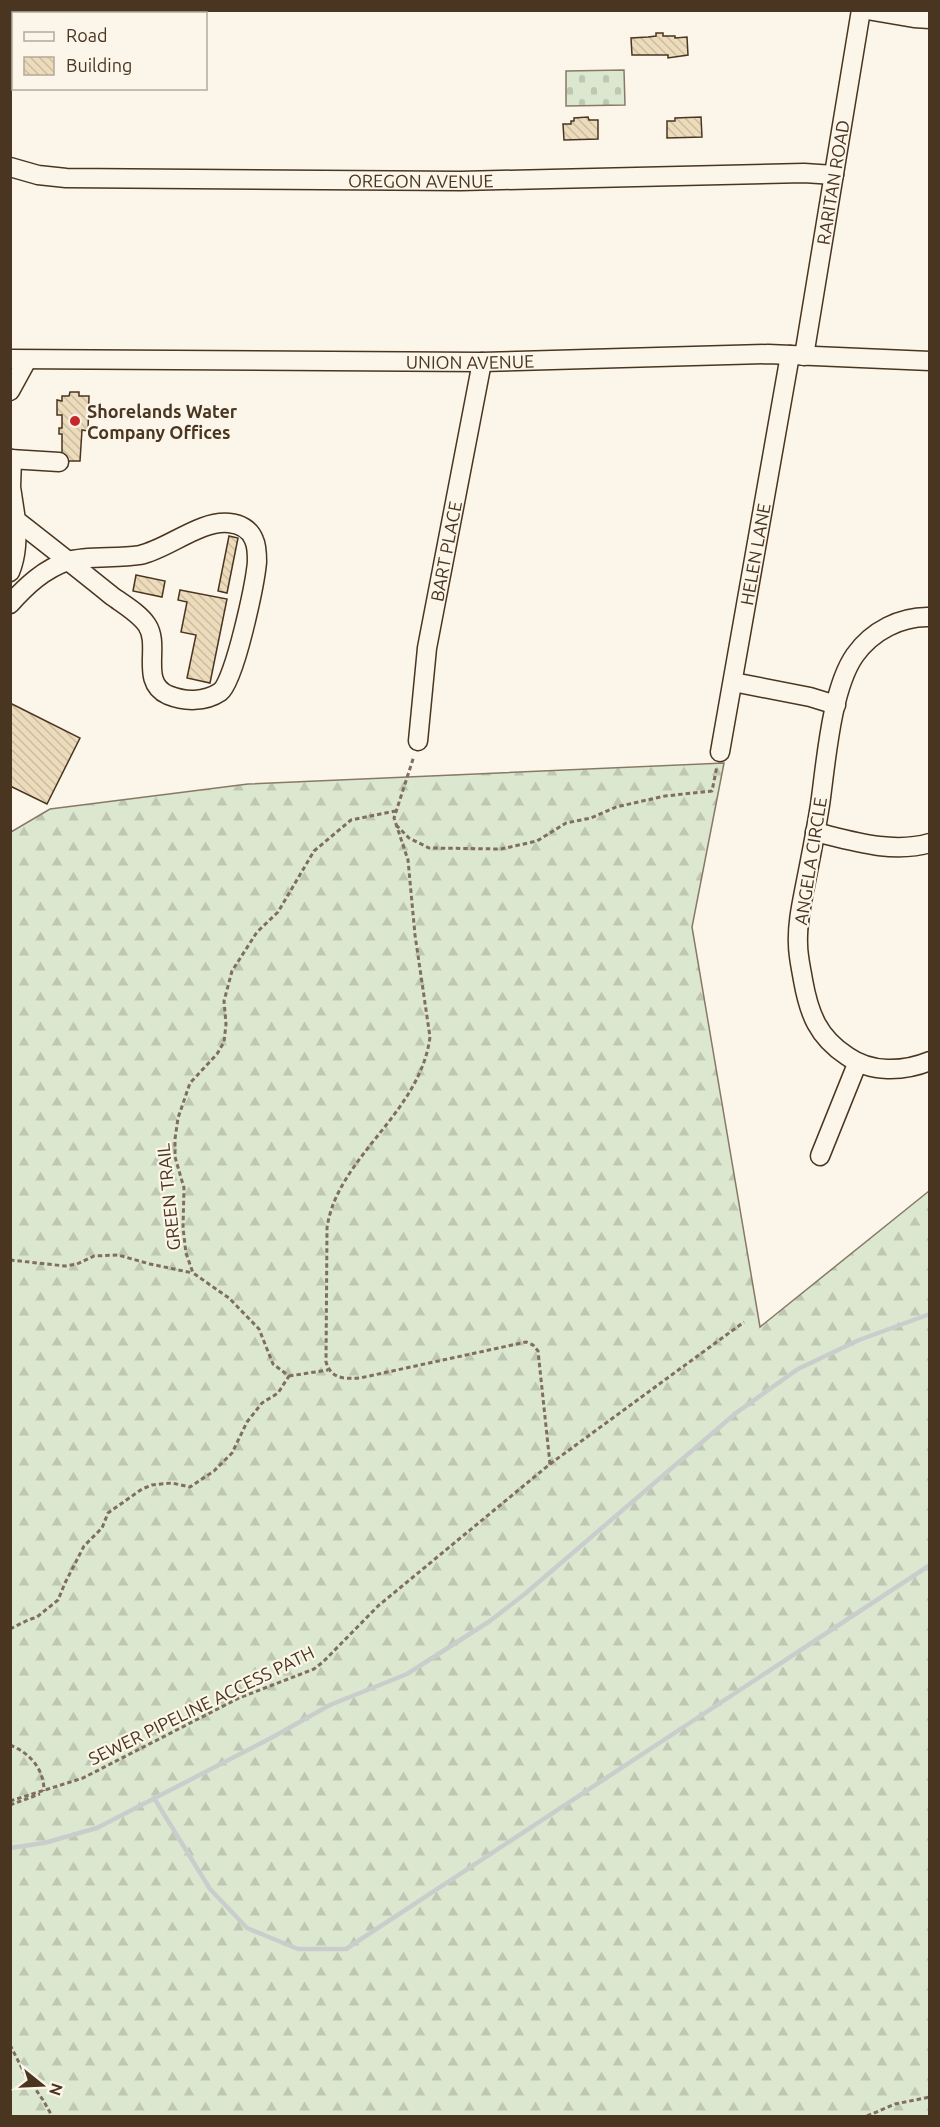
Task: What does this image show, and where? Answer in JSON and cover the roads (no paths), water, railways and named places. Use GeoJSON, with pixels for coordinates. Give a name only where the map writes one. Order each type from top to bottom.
{"type":"FeatureCollection","features":[{"type":"Feature","properties":{"kind":"street","name":"RARITAN ROAD"},"geometry":{"type":"LineString","coordinates":[[797,356],[834,175],[861,10]]}},
{"type":"Feature","properties":{"kind":"street"},"geometry":{"type":"LineString","coordinates":[[867,10],[930,19]]}},
{"type":"Feature","properties":{"kind":"street","name":"OREGON AVENUE"},"geometry":{"type":"LineString","coordinates":[[10,167],[38,175],[66,178],[461,181],[804,173],[834,175]]}},
{"type":"Feature","properties":{"kind":"street","name":"UNION AVENUE"},"geometry":{"type":"LineString","coordinates":[[19,359],[482,362],[797,356],[930,361]]}},
{"type":"Feature","properties":{"kind":"street","name":"HELEN LANE"},"geometry":{"type":"LineString","coordinates":[[720,752],[797,356]]}},
{"type":"Feature","properties":{"kind":"street"},"geometry":{"type":"LineString","coordinates":[[10,391],[19,359]]}},
{"type":"Feature","properties":{"kind":"street","name":"BART PLACE"},"geometry":{"type":"LineString","coordinates":[[418,741],[427,648],[482,362]]}},
{"type":"Feature","properties":{"kind":"street"},"geometry":{"type":"LineString","coordinates":[[10,572],[15,561],[17,540],[11,487],[11,459],[59,462]]}},
{"type":"Feature","properties":{"kind":"street"},"geometry":{"type":"LineString","coordinates":[[10,604],[46,571],[69,561],[143,554],[208,526],[222,523],[237,525],[248,531],[256,546],[256,564],[237,654],[225,687],[200,700],[180,698],[162,691],[153,677],[152,646],[146,625],[69,561],[16,520]]}},
{"type":"Feature","properties":{"kind":"street","name":"ANGELA CIRCLE"},"geometry":{"type":"LineString","coordinates":[[930,617],[906,619],[889,626],[864,644],[848,666],[842,680],[798,927],[798,945],[807,1002],[816,1023],[828,1041],[857,1064],[889,1070],[911,1068],[930,1061]]}},
{"type":"Feature","properties":{"kind":"street"},"geometry":{"type":"LineString","coordinates":[[732,682],[810,697],[836,705]]}},
{"type":"Feature","properties":{"kind":"street"},"geometry":{"type":"LineString","coordinates":[[815,832],[896,848],[916,847],[930,843]]}},
{"type":"Feature","properties":{"kind":"street"},"geometry":{"type":"LineString","coordinates":[[820,1155],[857,1064]]}},
{"type":"Feature","properties":{"kind":"waterway"},"geometry":{"type":"LineString","coordinates":[[10,1848],[44,1843],[97,1828],[330,1705],[407,1674],[490,1621],[526,1593],[736,1413],[798,1369],[859,1340],[930,1314]]}},
{"type":"Feature","properties":{"kind":"waterway"},"geometry":{"type":"LineString","coordinates":[[154,1798],[210,1889],[247,1928],[298,1949],[346,1949],[930,1565]]}},
{"type":"Feature","properties":{"kind":"place","name":"Shorelands Water Company Offices"},"geometry":{"type":"Point","coordinates":[75,421]}}]}
